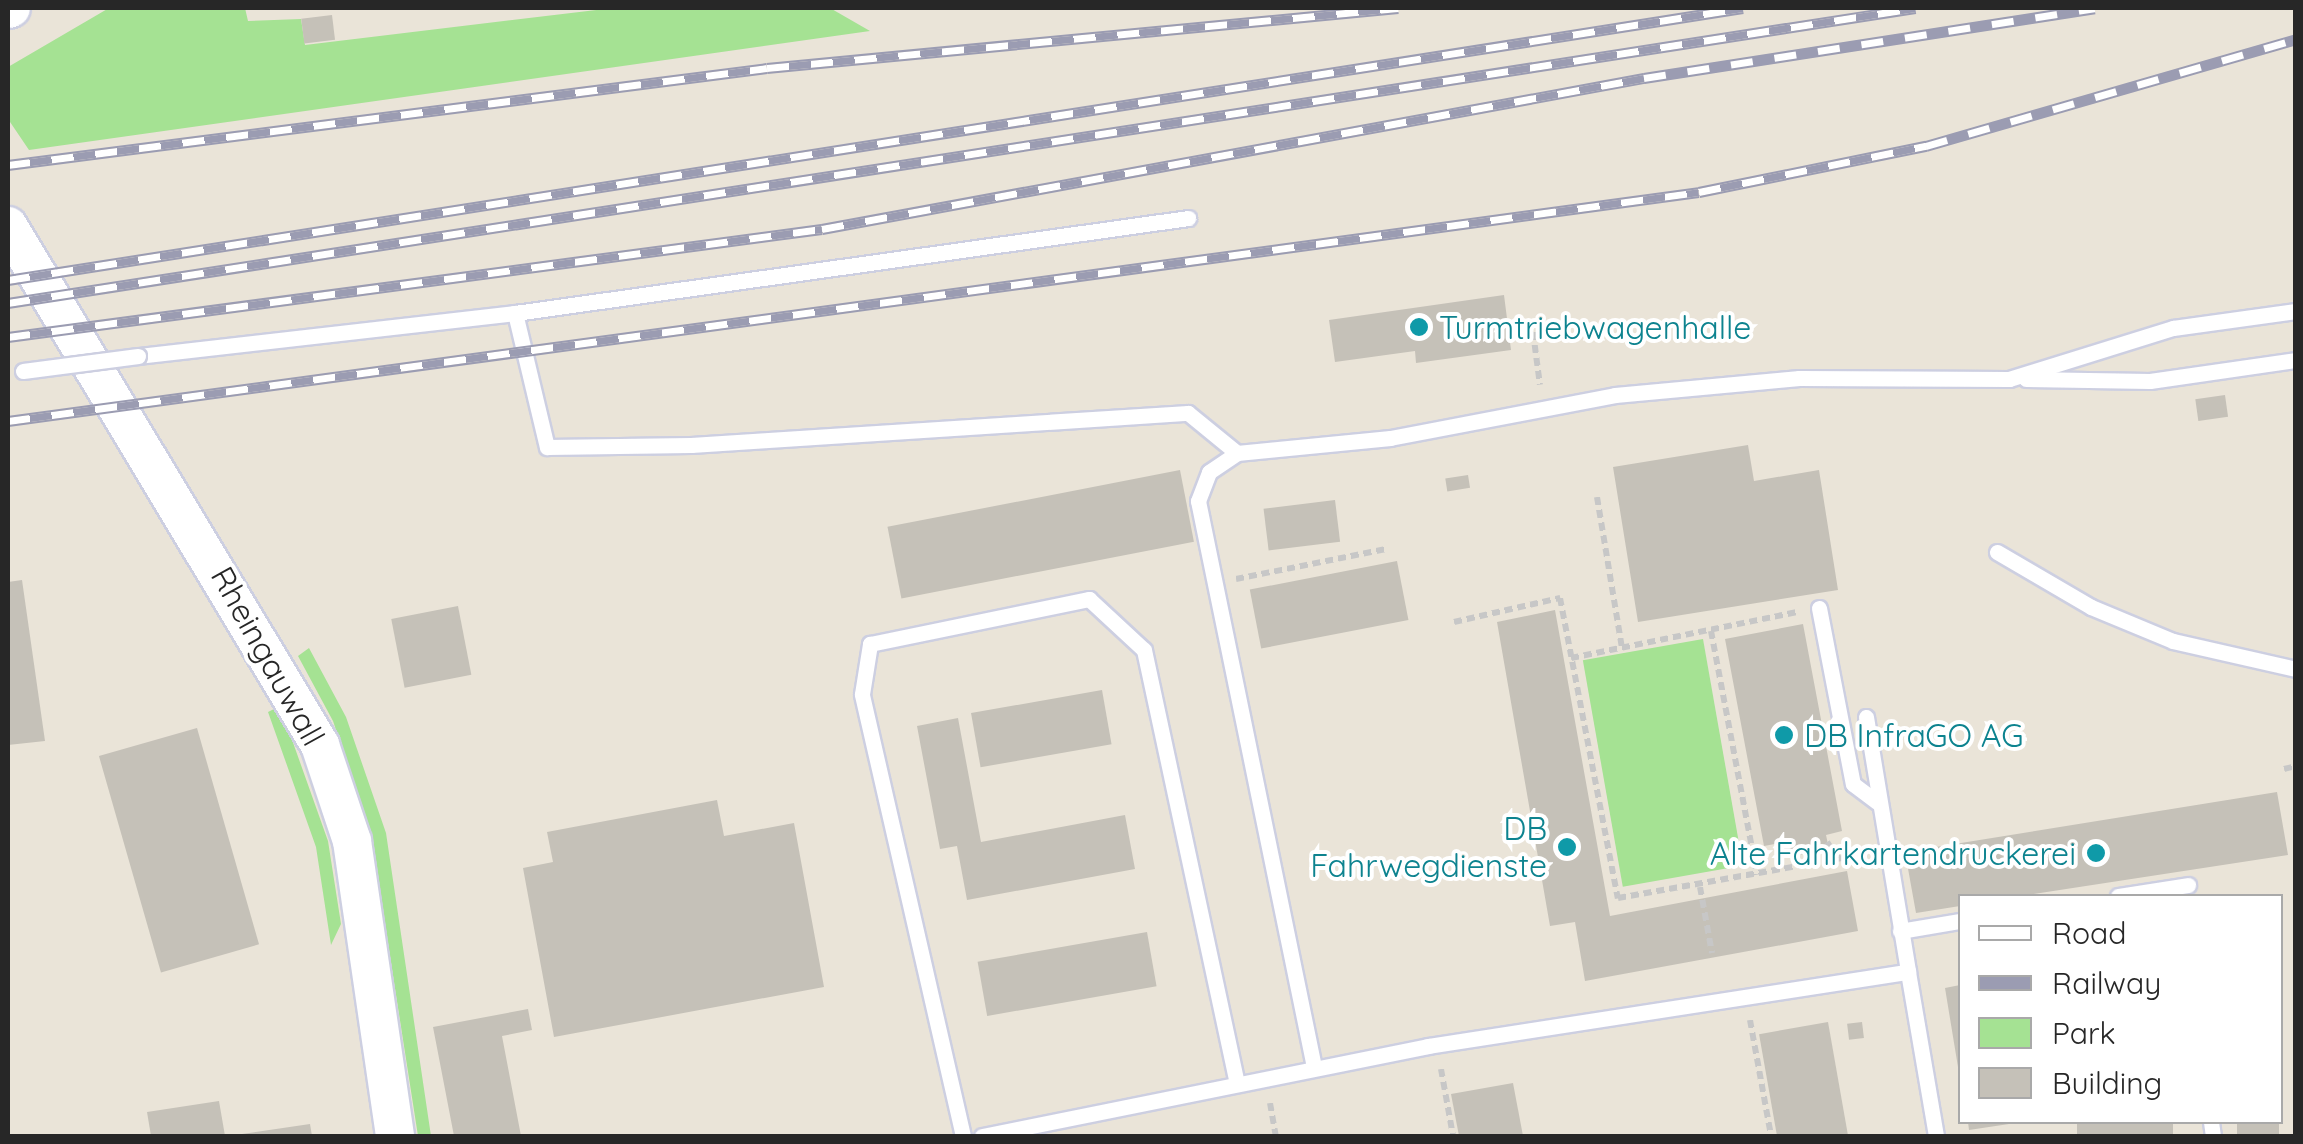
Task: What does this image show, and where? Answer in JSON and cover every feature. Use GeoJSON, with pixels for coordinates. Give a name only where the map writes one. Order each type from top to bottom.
{"type":"FeatureCollection","features":[{"type":"Feature","properties":{"kind":"street","name":"Rheingauwall"},"geometry":{"type":"LineString","coordinates":[[8,226],[320,745],[352,841],[395,1136]]}},
{"type":"Feature","properties":{"kind":"lane"},"geometry":{"type":"LineString","coordinates":[[15,372],[515,313],[1188,218]]}},
{"type":"Feature","properties":{"kind":"lane"},"geometry":{"type":"LineString","coordinates":[[2009,379],[2173,328],[2296,311]]}},
{"type":"Feature","properties":{"kind":"lane"},"geometry":{"type":"LineString","coordinates":[[515,313],[547,447],[730,444],[1188,412],[1237,453]]}},
{"type":"Feature","properties":{"kind":"lane"},"geometry":{"type":"LineString","coordinates":[[1314,1068],[1198,501],[1210,472],[1237,453],[1390,438],[1615,395],[1800,378],[2150,381],[2296,360]]}},
{"type":"Feature","properties":{"kind":"lane"},"geometry":{"type":"LineString","coordinates":[[1998,552],[2091,607],[2173,641],[2296,669]]}},
{"type":"Feature","properties":{"kind":"lane"},"geometry":{"type":"LineString","coordinates":[[963,1136],[862,694],[870,644],[1090,599],[1144,650],[1238,1082]]}},
{"type":"Feature","properties":{"kind":"lane"},"geometry":{"type":"LineString","coordinates":[[1819,608],[1853,784],[1877,802]]}},
{"type":"Feature","properties":{"kind":"lane"},"geometry":{"type":"LineString","coordinates":[[1866,717],[1885,850],[1936,1136]]}},
{"type":"Feature","properties":{"kind":"lane"},"geometry":{"type":"LineString","coordinates":[[2132,894],[2188,886]]}},
{"type":"Feature","properties":{"kind":"lane"},"geometry":{"type":"LineString","coordinates":[[1900,931],[1958,922]]}},
{"type":"Feature","properties":{"kind":"lane"},"geometry":{"type":"LineString","coordinates":[[982,1136],[1437,1044],[1908,972]]}},
{"type":"Feature","properties":{"kind":"path"},"geometry":{"type":"LineString","coordinates":[[1509,335],[1533,332],[1542,372],[1536,411]]}},
{"type":"Feature","properties":{"kind":"path"},"geometry":{"type":"LineString","coordinates":[[1597,496],[1622,648]]}},
{"type":"Feature","properties":{"kind":"path"},"geometry":{"type":"LineString","coordinates":[[1240,597],[1236,578],[1386,549]]}},
{"type":"Feature","properties":{"kind":"path"},"geometry":{"type":"LineString","coordinates":[[1454,622],[1560,598],[1618,898],[1885,850]]}},
{"type":"Feature","properties":{"kind":"path"},"geometry":{"type":"LineString","coordinates":[[1571,658],[1819,608]]}},
{"type":"Feature","properties":{"kind":"path"},"geometry":{"type":"LineString","coordinates":[[1710,630],[1757,875]]}},
{"type":"Feature","properties":{"kind":"path"},"geometry":{"type":"LineString","coordinates":[[2284,769],[2296,766]]}},
{"type":"Feature","properties":{"kind":"path"},"geometry":{"type":"LineString","coordinates":[[1828,842],[1840,859]]}},
{"type":"Feature","properties":{"kind":"path"},"geometry":{"type":"LineString","coordinates":[[1700,886],[1712,953]]}},
{"type":"Feature","properties":{"kind":"path"},"geometry":{"type":"LineString","coordinates":[[1746,997],[1771,1136]]}},
{"type":"Feature","properties":{"kind":"path"},"geometry":{"type":"LineString","coordinates":[[1437,1044],[1453,1136]]}},
{"type":"Feature","properties":{"kind":"green space"},"geometry":{"type":"Polygon","coordinates":[[[109,8],[245,8],[248,21],[301,19],[305,45],[613,8],[830,8],[870,31],[29,150],[8,119],[8,67],[109,8]]]}},
{"type":"Feature","properties":{"kind":"green space"},"geometry":{"type":"Polygon","coordinates":[[[1703,639],[1743,866],[1623,887],[1583,660],[1703,639]]]}},
{"type":"Feature","properties":{"kind":"green space"},"geometry":{"type":"Polygon","coordinates":[[[309,648],[346,717],[386,833],[431,1136],[418,1136],[371,834],[333,721],[298,656],[309,648]]]}},
{"type":"Feature","properties":{"kind":"green space"},"geometry":{"type":"Polygon","coordinates":[[[280,706],[328,841],[341,924],[331,945],[316,847],[268,712],[280,706]]]}},
{"type":"Feature","properties":{"kind":"building"},"geometry":{"type":"Polygon","coordinates":[[[332,15],[335,40],[304,44],[301,19],[332,15]]]}},
{"type":"Feature","properties":{"kind":"building","name":"Turmtriebwagenhalle"},"geometry":{"type":"Polygon","coordinates":[[[1504,295],[1511,350],[1416,363],[1415,351],[1335,362],[1329,320],[1504,295]]]}},
{"type":"Feature","properties":{"kind":"building"},"geometry":{"type":"Polygon","coordinates":[[[2225,395],[2228,417],[2198,421],[2195,399],[2225,395]]]}},
{"type":"Feature","properties":{"kind":"building"},"geometry":{"type":"Polygon","coordinates":[[[1748,445],[1754,481],[1819,470],[1838,590],[1638,622],[1613,467],[1748,445]]]}},
{"type":"Feature","properties":{"kind":"building"},"geometry":{"type":"Polygon","coordinates":[[[1180,470],[1194,542],[901,599],[887,527],[1180,470]]]}},
{"type":"Feature","properties":{"kind":"building"},"geometry":{"type":"Polygon","coordinates":[[[1468,475],[1470,488],[1447,491],[1445,479],[1468,475]]]}},
{"type":"Feature","properties":{"kind":"building"},"geometry":{"type":"Polygon","coordinates":[[[1335,500],[1340,542],[1269,550],[1264,509],[1335,500]]]}},
{"type":"Feature","properties":{"kind":"building"},"geometry":{"type":"Polygon","coordinates":[[[1397,561],[1408,620],[1261,649],[1250,590],[1397,561]]]}},
{"type":"Feature","properties":{"kind":"building"},"geometry":{"type":"Polygon","coordinates":[[[22,580],[45,741],[8,745],[8,582],[22,580]]]}},
{"type":"Feature","properties":{"kind":"building"},"geometry":{"type":"Polygon","coordinates":[[[458,606],[471,675],[405,688],[391,619],[458,606]]]}},
{"type":"Feature","properties":{"kind":"building"},"geometry":{"type":"Polygon","coordinates":[[[1555,610],[1610,916],[1847,871],[1858,931],[1585,981],[1575,922],[1550,926],[1497,622],[1555,610]]]}},
{"type":"Feature","properties":{"kind":"building","name":"DB InfraGO AG"},"geometry":{"type":"Polygon","coordinates":[[[1803,624],[1842,831],[1826,835],[1829,849],[1783,858],[1780,843],[1764,846],[1725,639],[1803,624]]]}},
{"type":"Feature","properties":{"kind":"building"},"geometry":{"type":"Polygon","coordinates":[[[1102,690],[1112,744],[981,767],[971,713],[1102,690]]]}},
{"type":"Feature","properties":{"kind":"building"},"geometry":{"type":"Polygon","coordinates":[[[958,718],[981,842],[1125,815],[1135,869],[967,900],[957,846],[940,849],[917,726],[958,718]]]}},
{"type":"Feature","properties":{"kind":"building"},"geometry":{"type":"Polygon","coordinates":[[[197,728],[259,944],[161,972],[99,756],[197,728]]]}},
{"type":"Feature","properties":{"kind":"building","name":"Alte Fahrkartendruckerei"},"geometry":{"type":"Polygon","coordinates":[[[2277,792],[2288,855],[2033,894],[1958,894],[1958,906],[1916,913],[1905,852],[2277,792]]]}},
{"type":"Feature","properties":{"kind":"building"},"geometry":{"type":"Polygon","coordinates":[[[717,800],[724,836],[794,823],[824,987],[554,1037],[523,868],[553,862],[547,832],[717,800]]]}},
{"type":"Feature","properties":{"kind":"building"},"geometry":{"type":"Polygon","coordinates":[[[1147,932],[1157,986],[987,1016],[978,962],[1147,932]]]}},
{"type":"Feature","properties":{"kind":"building"},"geometry":{"type":"Polygon","coordinates":[[[1958,985],[1958,1067],[1945,988],[1958,985]]]}},
{"type":"Feature","properties":{"kind":"building"},"geometry":{"type":"Polygon","coordinates":[[[528,1009],[532,1030],[502,1036],[521,1136],[454,1136],[433,1027],[528,1009]]]}},
{"type":"Feature","properties":{"kind":"building"},"geometry":{"type":"Polygon","coordinates":[[[1828,1022],[1848,1136],[1777,1136],[1759,1034],[1828,1022]]]}},
{"type":"Feature","properties":{"kind":"building"},"geometry":{"type":"Polygon","coordinates":[[[1862,1022],[1864,1038],[1849,1040],[1847,1024],[1862,1022]]]}},
{"type":"Feature","properties":{"kind":"building"},"geometry":{"type":"Polygon","coordinates":[[[1513,1083],[1523,1136],[1459,1136],[1451,1094],[1513,1083]]]}},
{"type":"Feature","properties":{"kind":"building"},"geometry":{"type":"Polygon","coordinates":[[[219,1101],[225,1136],[151,1136],[147,1112],[219,1101]]]}},
{"type":"Feature","properties":{"kind":"building"},"geometry":{"type":"Polygon","coordinates":[[[310,1124],[312,1136],[242,1136],[242,1134],[310,1124]]]}},
{"type":"Feature","properties":{"kind":"building"},"geometry":{"type":"Polygon","coordinates":[[[1968,1124],[2009,1124],[1969,1130],[1968,1124]]]}},
{"type":"Feature","properties":{"kind":"building"},"geometry":{"type":"Polygon","coordinates":[[[2077,1124],[2173,1124],[2173,1136],[2077,1136],[2077,1124]]]}},
{"type":"Feature","properties":{"kind":"building"},"geometry":{"type":"Polygon","coordinates":[[[2237,1124],[2279,1124],[2279,1136],[2237,1136],[2237,1124]]]}},
{"type":"Feature","properties":{"kind":"railway"},"geometry":{"type":"LineString","coordinates":[[8,165],[767,68],[1398,8]]}},
{"type":"Feature","properties":{"kind":"railway"},"geometry":{"type":"LineString","coordinates":[[8,280],[1743,8]]}},
{"type":"Feature","properties":{"kind":"railway"},"geometry":{"type":"LineString","coordinates":[[8,303],[1915,8]]}},
{"type":"Feature","properties":{"kind":"railway"},"geometry":{"type":"LineString","coordinates":[[8,337],[822,229],[1644,78],[2095,8]]}},
{"type":"Feature","properties":{"kind":"railway"},"geometry":{"type":"LineString","coordinates":[[8,421],[1699,192],[1926,146],[2296,39]]}},
{"type":"Feature","properties":{"kind":"place","name":"Turmtriebwagenhalle"},"geometry":{"type":"Point","coordinates":[1419,327]}},
{"type":"Feature","properties":{"kind":"place","name":"DB InfraGO AG"},"geometry":{"type":"Point","coordinates":[1784,735]}},
{"type":"Feature","properties":{"kind":"place","name":"DB Fahrwegdienste"},"geometry":{"type":"Point","coordinates":[1567,847]}},
{"type":"Feature","properties":{"kind":"place","name":"Alte Fahrkartendruckerei"},"geometry":{"type":"Point","coordinates":[2096,853]}}]}
